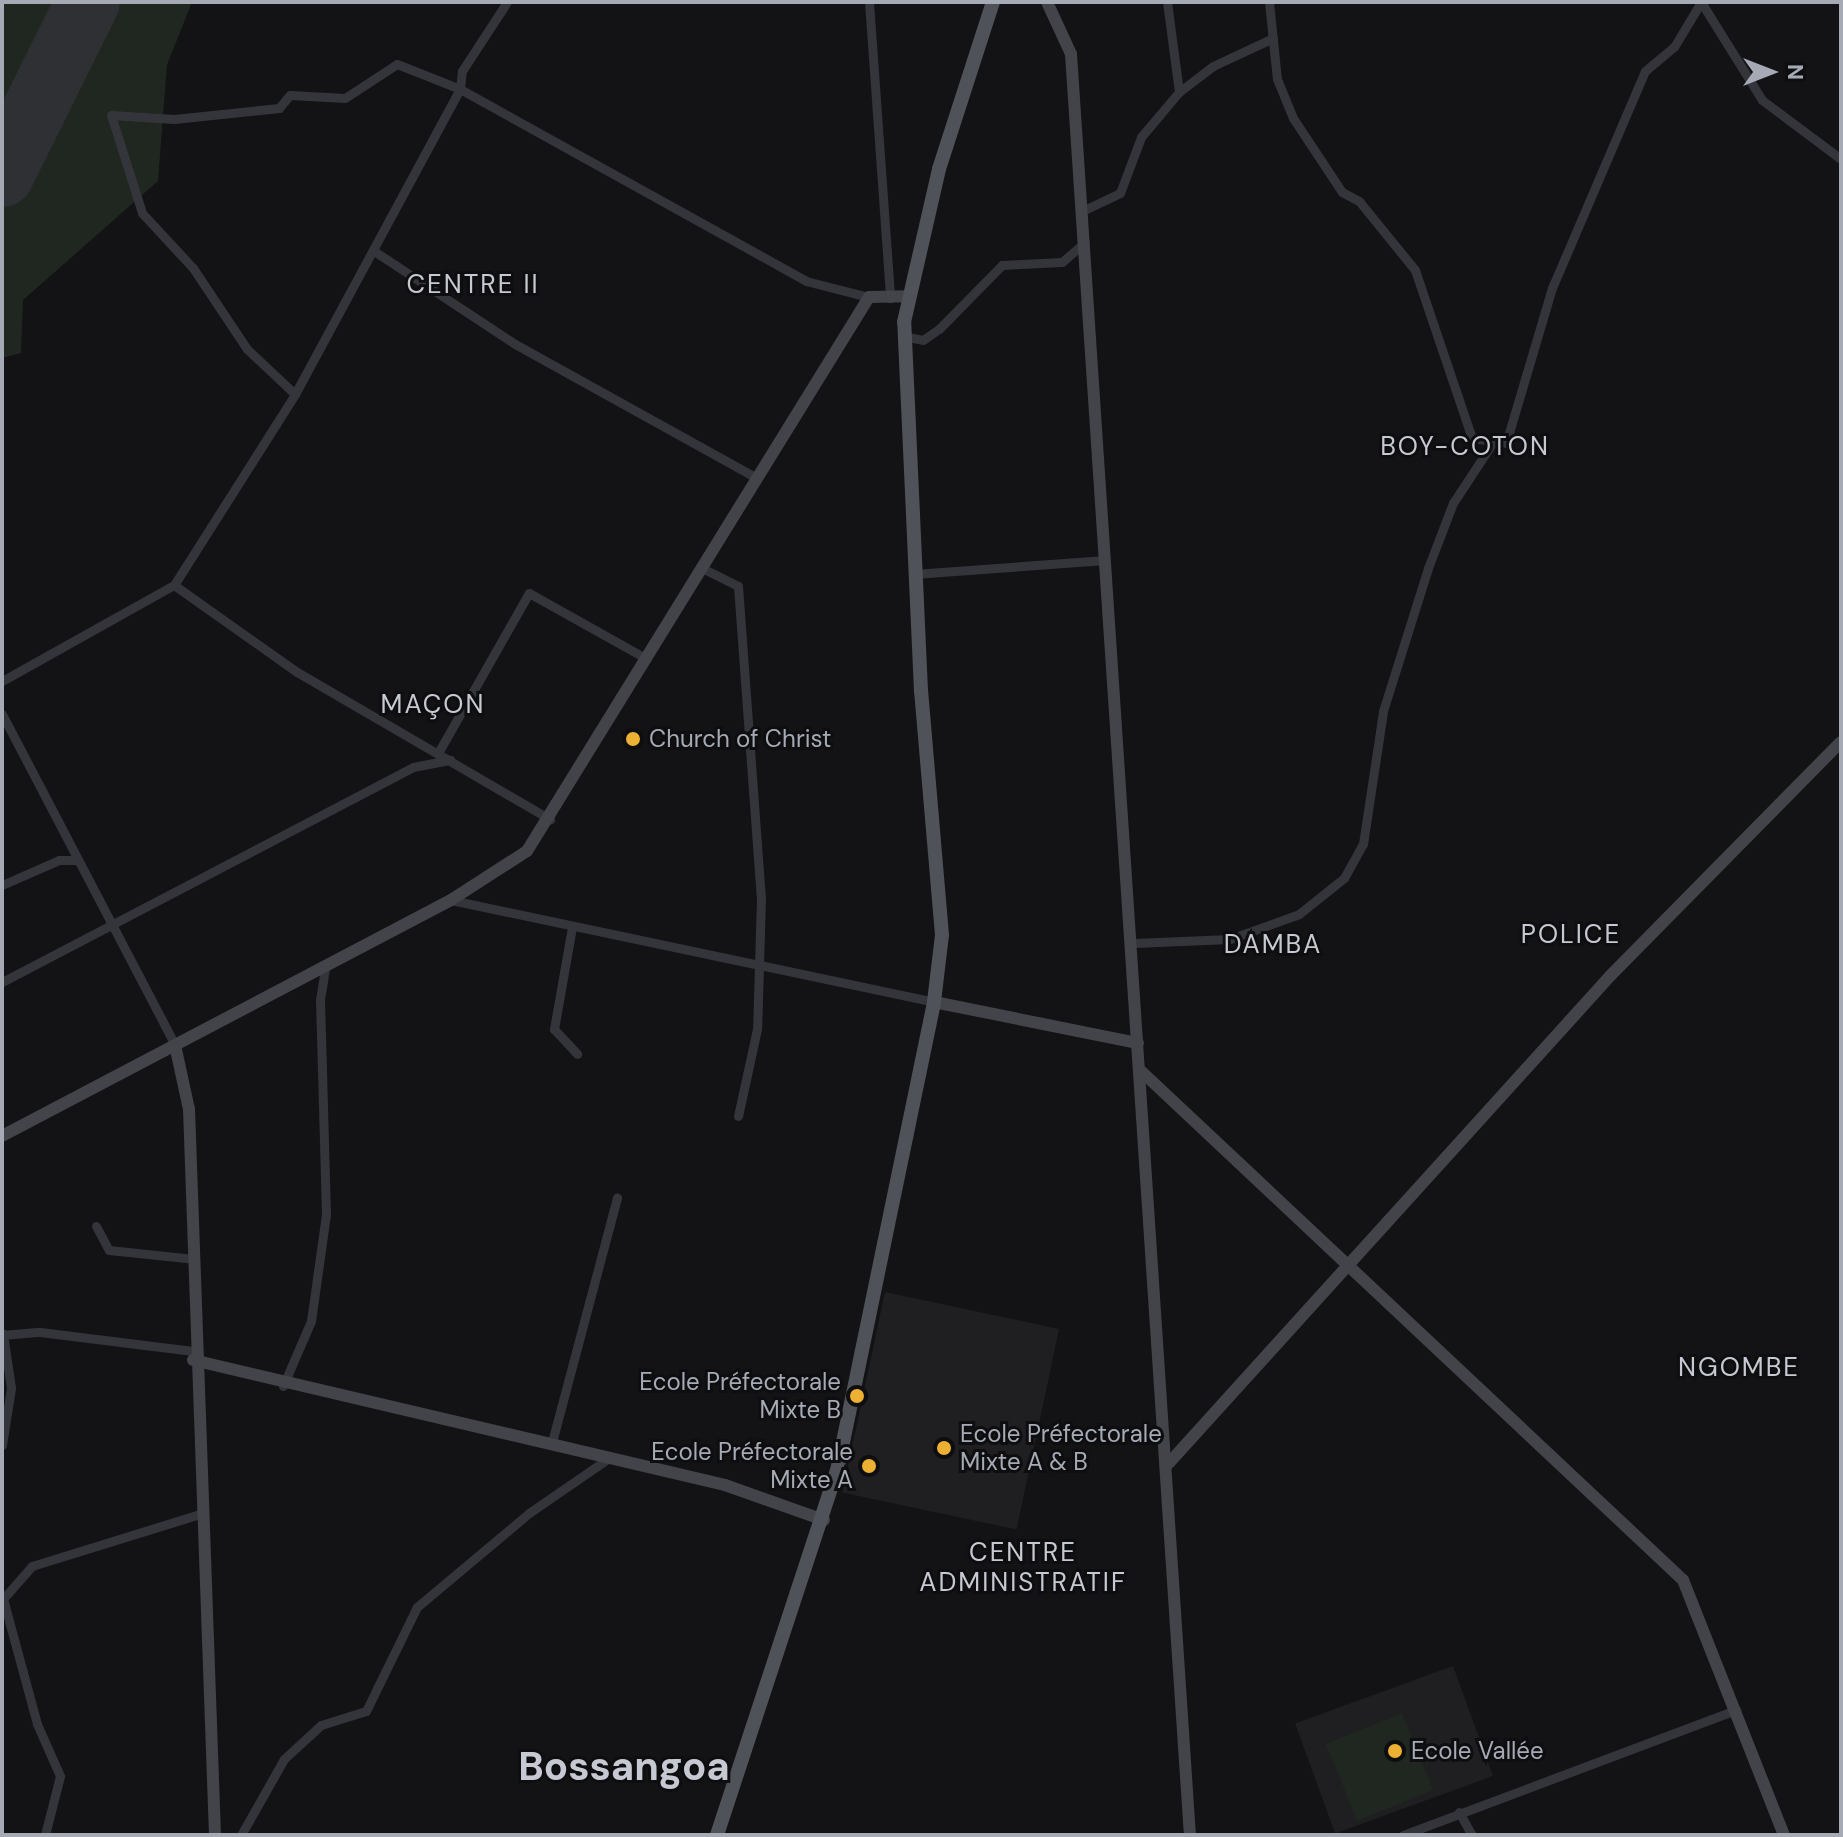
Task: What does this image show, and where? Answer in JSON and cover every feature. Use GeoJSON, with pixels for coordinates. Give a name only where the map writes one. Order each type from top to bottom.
{"type":"FeatureCollection","features":[{"type":"Feature","properties":{"kind":"main road"},"geometry":{"type":"LineString","coordinates":[[717,1835],[824,1520],[934,1002],[942,935],[914,574],[903,336],[908,296],[993,2]]}},
{"type":"Feature","properties":{"kind":"street"},"geometry":{"type":"LineString","coordinates":[[2,681],[174,585],[295,394],[460,89],[462,71],[507,2]]}},
{"type":"Feature","properties":{"kind":"street"},"geometry":{"type":"LineString","coordinates":[[869,2],[890,298]]}},
{"type":"Feature","properties":{"kind":"street"},"geometry":{"type":"LineString","coordinates":[[1047,2],[1071,54],[1169,1463],[1190,1835]]}},
{"type":"Feature","properties":{"kind":"street"},"geometry":{"type":"LineString","coordinates":[[1167,2],[1179,92]]}},
{"type":"Feature","properties":{"kind":"street"},"geometry":{"type":"LineString","coordinates":[[1269,2],[1277,79],[1293,118],[1342,192],[1359,201],[1415,270],[1472,438],[1506,443],[1552,288],[1645,71],[1674,47],[1701,2],[1762,100],[1841,159]]}},
{"type":"Feature","properties":{"kind":"street"},"geometry":{"type":"LineString","coordinates":[[1080,212],[1120,193],[1141,137],[1179,92],[1213,66],[1273,38]]}},
{"type":"Feature","properties":{"kind":"street"},"geometry":{"type":"LineString","coordinates":[[295,394],[247,349],[193,268],[142,213],[111,115],[174,119],[279,108],[290,95],[345,98],[397,64],[460,89],[806,281],[869,297],[908,296]]}},
{"type":"Feature","properties":{"kind":"street"},"geometry":{"type":"LineString","coordinates":[[903,336],[923,340],[939,329],[1002,265],[1062,262],[1085,242]]}},
{"type":"Feature","properties":{"kind":"street"},"geometry":{"type":"LineString","coordinates":[[374,251],[515,344],[757,478]]}},
{"type":"Feature","properties":{"kind":"street"},"geometry":{"type":"LineString","coordinates":[[2,1136],[451,900],[527,851],[550,819],[700,567],[869,297]]}},
{"type":"Feature","properties":{"kind":"street"},"geometry":{"type":"LineString","coordinates":[[1134,943],[1230,939],[1299,914],[1344,878],[1363,844],[1383,711],[1428,568],[1453,503],[1493,442]]}},
{"type":"Feature","properties":{"kind":"street"},"geometry":{"type":"LineString","coordinates":[[914,574],[1105,560]]}},
{"type":"Feature","properties":{"kind":"street"},"geometry":{"type":"LineString","coordinates":[[700,567],[738,586],[763,967],[738,1116]]}},
{"type":"Feature","properties":{"kind":"street"},"geometry":{"type":"LineString","coordinates":[[174,585],[297,672],[550,819]]}},
{"type":"Feature","properties":{"kind":"street"},"geometry":{"type":"LineString","coordinates":[[438,753],[529,593],[647,659]]}},
{"type":"Feature","properties":{"kind":"street"},"geometry":{"type":"LineString","coordinates":[[2,714],[175,1045],[189,1109],[194,1259],[193,1355],[203,1513],[215,1835]]}},
{"type":"Feature","properties":{"kind":"street"},"geometry":{"type":"LineString","coordinates":[[1169,1463],[1343,1267],[1694,888],[1841,742]]}},
{"type":"Feature","properties":{"kind":"street"},"geometry":{"type":"LineString","coordinates":[[2,982],[413,767],[450,760]]}},
{"type":"Feature","properties":{"kind":"street"},"geometry":{"type":"LineString","coordinates":[[2,885],[59,860],[78,860]]}},
{"type":"Feature","properties":{"kind":"street"},"geometry":{"type":"LineString","coordinates":[[451,900],[1138,1043]]}},
{"type":"Feature","properties":{"kind":"street"},"geometry":{"type":"LineString","coordinates":[[572,927],[554,1029],[577,1054]]}},
{"type":"Feature","properties":{"kind":"street"},"geometry":{"type":"LineString","coordinates":[[283,1386],[311,1321],[326,1214],[320,1000],[325,967]]}},
{"type":"Feature","properties":{"kind":"street"},"geometry":{"type":"LineString","coordinates":[[1141,1071],[1343,1267],[1683,1580],[1784,1835]]}},
{"type":"Feature","properties":{"kind":"street"},"geometry":{"type":"LineString","coordinates":[[552,1442],[617,1198]]}},
{"type":"Feature","properties":{"kind":"street"},"geometry":{"type":"LineString","coordinates":[[96,1226],[109,1250],[194,1259]]}},
{"type":"Feature","properties":{"kind":"street"},"geometry":{"type":"LineString","coordinates":[[2,1445],[11,1388],[2,1334],[193,1355],[283,1386],[552,1442],[725,1485],[824,1520]]}},
{"type":"Feature","properties":{"kind":"street"},"geometry":{"type":"LineString","coordinates":[[241,1835],[284,1759],[321,1725],[366,1711],[417,1607],[529,1513],[609,1458]]}},
{"type":"Feature","properties":{"kind":"street"},"geometry":{"type":"LineString","coordinates":[[45,1835],[60,1776],[37,1724],[2,1598],[32,1566],[203,1513]]}},
{"type":"Feature","properties":{"kind":"street"},"geometry":{"type":"LineString","coordinates":[[1403,1835],[1736,1710]]}},
{"type":"Feature","properties":{"kind":"street"},"geometry":{"type":"LineString","coordinates":[[1459,1812],[1472,1835]]}},
{"type":"Feature","properties":{"kind":"shaded area"},"geometry":{"type":"Polygon","coordinates":[[[2,2],[192,2],[167,65],[158,181],[23,300],[21,353],[2,358],[2,2]]]}},
{"type":"Feature","properties":{"kind":"shaded area","name":"Ecole Préfectorale Mixte A & B"},"geometry":{"type":"Polygon","coordinates":[[[885,1292],[1059,1329],[1016,1530],[842,1493],[885,1292]]]}},
{"type":"Feature","properties":{"kind":"shaded area","name":"Ecole Vallée"},"geometry":{"type":"Polygon","coordinates":[[[1453,1666],[1493,1776],[1335,1833],[1295,1723],[1453,1666]]]}},
{"type":"Feature","properties":{"kind":"shaded area"},"geometry":{"type":"Polygon","coordinates":[[[1402,1713],[1433,1790],[1357,1821],[1326,1744],[1402,1713]]]}},
{"type":"Feature","properties":{"kind":"runway"},"geometry":{"type":"LineString","coordinates":[[2,175],[88,2]]}},
{"type":"Feature","properties":{"kind":"place","name":"Church of Christ"},"geometry":{"type":"Point","coordinates":[633,739]}},
{"type":"Feature","properties":{"kind":"place","name":"Ecole Préfectorale Mixte B"},"geometry":{"type":"Point","coordinates":[857,1396]}},
{"type":"Feature","properties":{"kind":"place","name":"Ecole Préfectorale Mixte A & B"},"geometry":{"type":"Point","coordinates":[944,1448]}},
{"type":"Feature","properties":{"kind":"place","name":"Ecole Préfectorale Mixte A"},"geometry":{"type":"Point","coordinates":[869,1466]}},
{"type":"Feature","properties":{"kind":"place","name":"Ecole Vallée"},"geometry":{"type":"Point","coordinates":[1395,1751]}},
{"type":"Feature","properties":{"kind":"district","name":"CENTRE II"},"geometry":{"type":"Point","coordinates":[473,285]}},
{"type":"Feature","properties":{"kind":"district","name":"BOY-COTON"},"geometry":{"type":"Point","coordinates":[1465,447]}},
{"type":"Feature","properties":{"kind":"district","name":"MAÇON"},"geometry":{"type":"Point","coordinates":[433,705]}},
{"type":"Feature","properties":{"kind":"district","name":"POLICE"},"geometry":{"type":"Point","coordinates":[1571,935]}},
{"type":"Feature","properties":{"kind":"district","name":"DAMBA"},"geometry":{"type":"Point","coordinates":[1273,945]}},
{"type":"Feature","properties":{"kind":"district","name":"NGOMBE"},"geometry":{"type":"Point","coordinates":[1739,1368]}},
{"type":"Feature","properties":{"kind":"district","name":"CENTRE ADMINISTRATIF"},"geometry":{"type":"Point","coordinates":[1023,1568]}},
{"type":"Feature","properties":{"kind":"district","name":"Bossangoa"},"geometry":{"type":"Point","coordinates":[624,1766]}}]}
